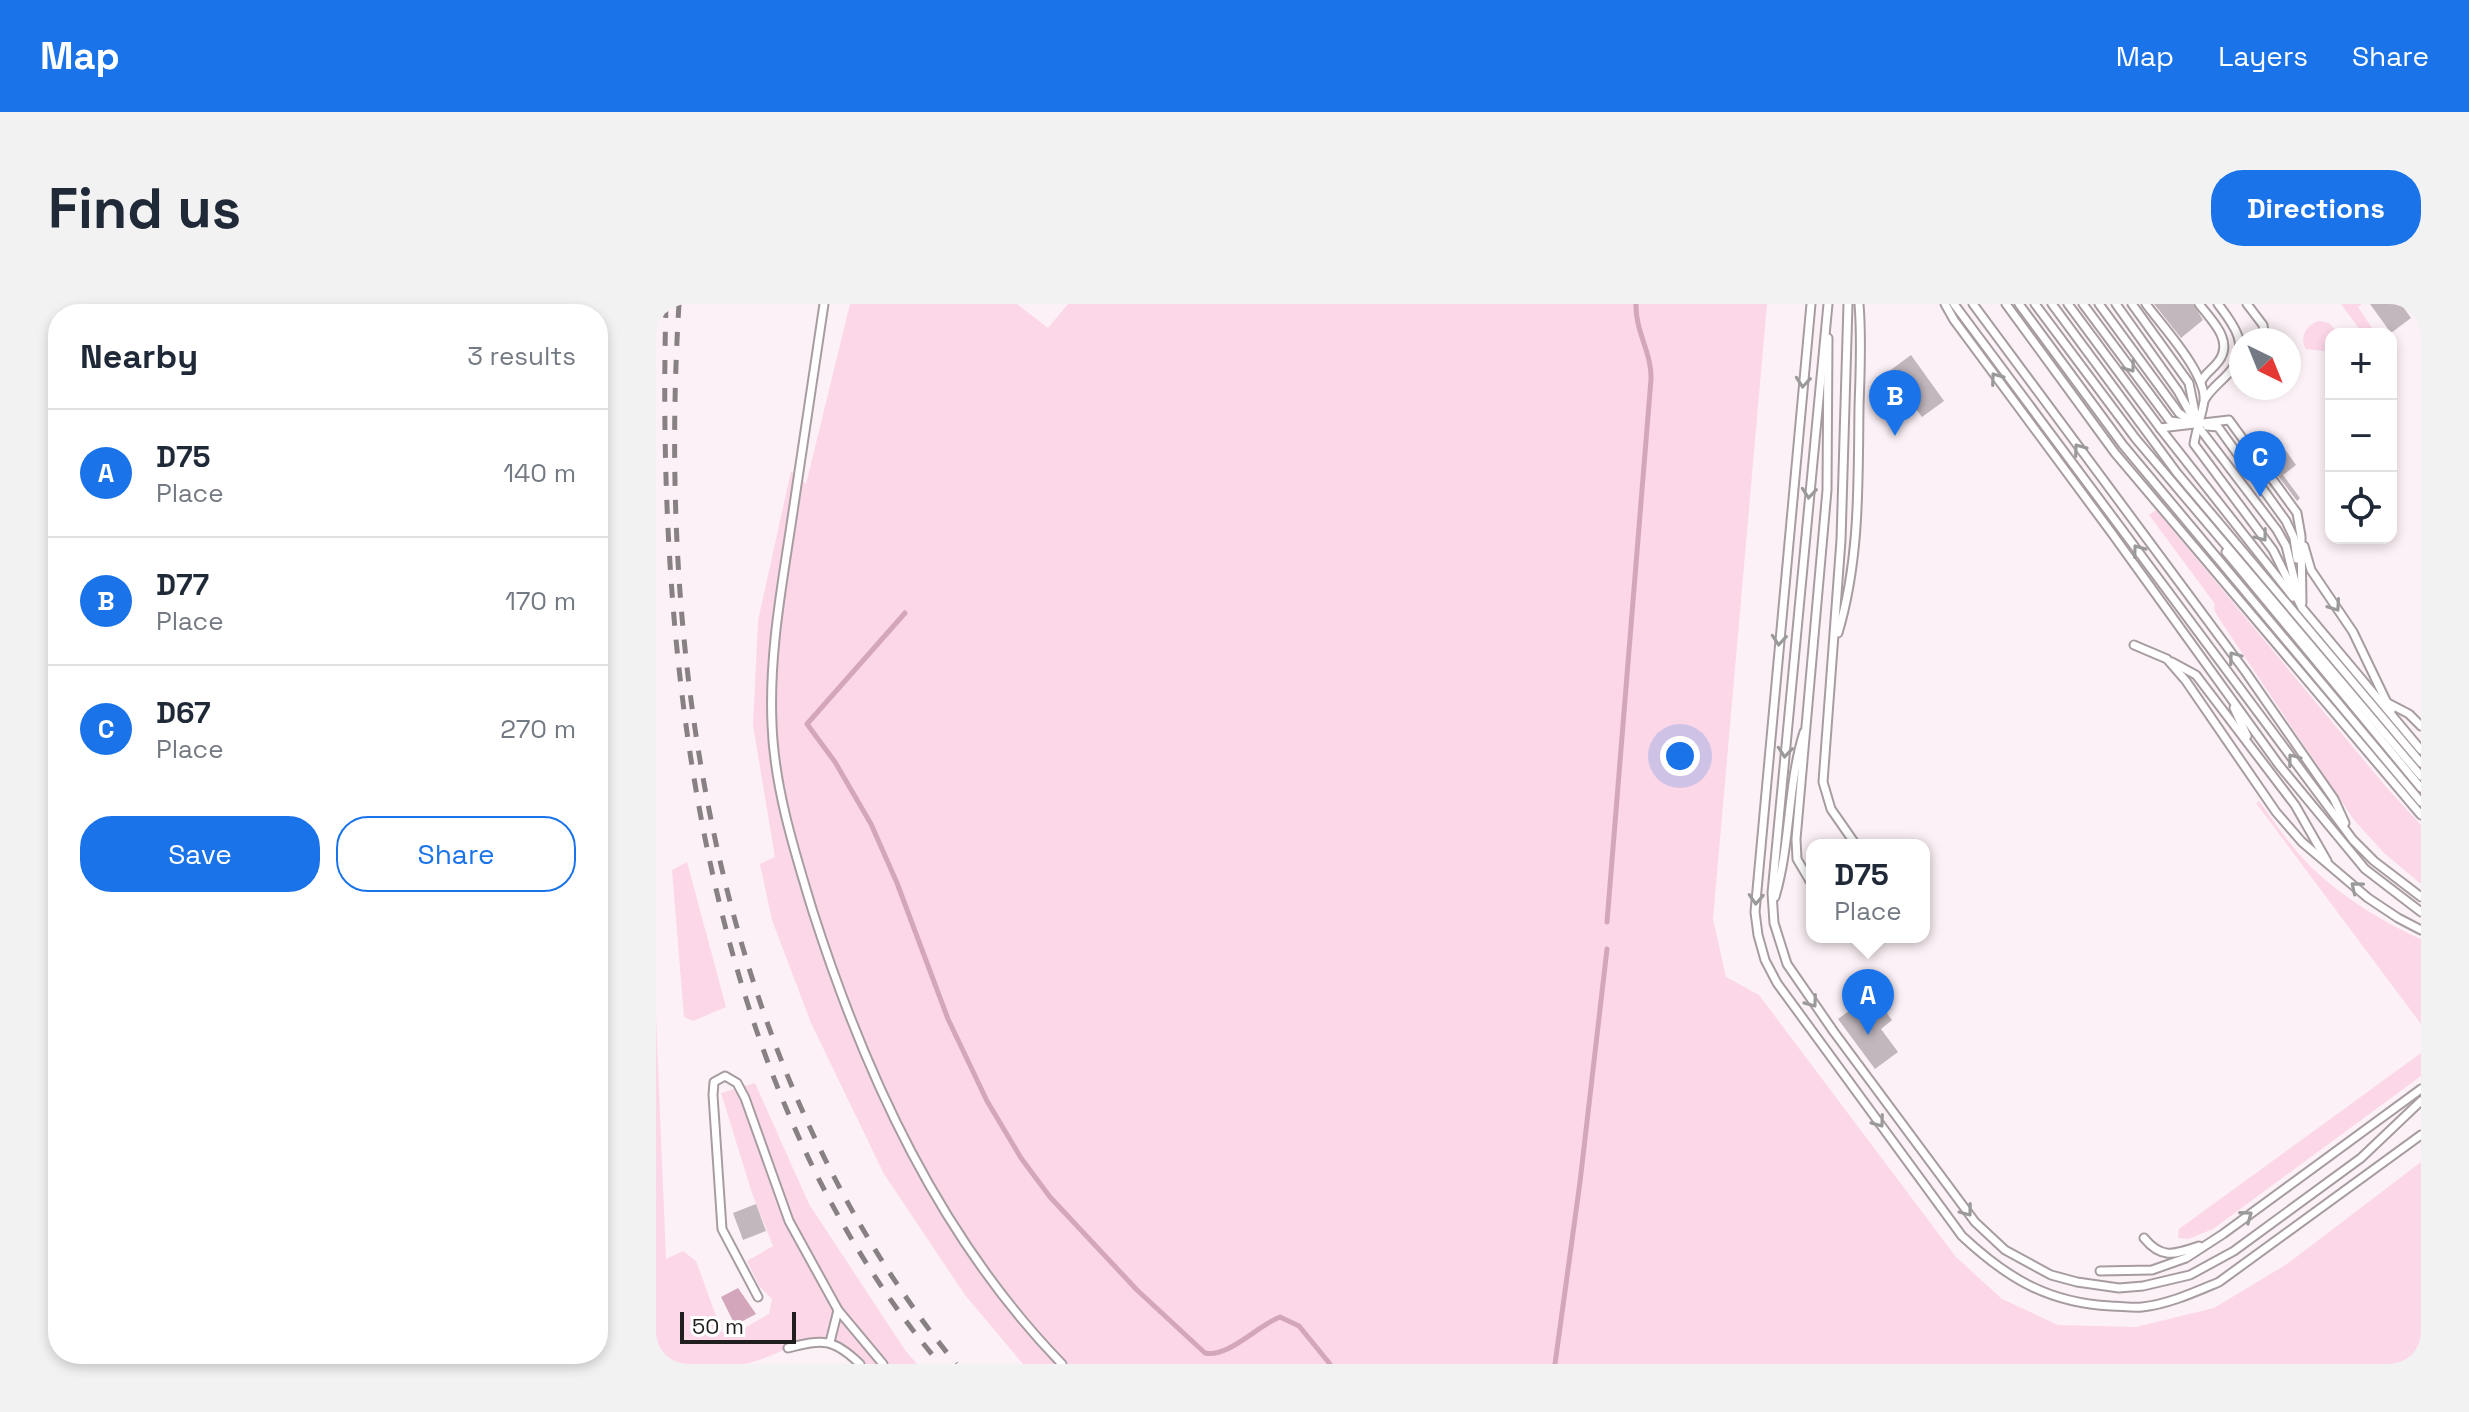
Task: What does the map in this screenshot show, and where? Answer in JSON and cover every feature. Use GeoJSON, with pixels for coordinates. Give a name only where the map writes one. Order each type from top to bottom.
{"type":"FeatureCollection","features":[{"type":"Feature","properties":{"kind":"lane"},"geometry":{"type":"LineString","coordinates":[[824,304],[775,632],[772,724],[787,817],[801,874],[844,1007],[899,1129],[928,1185],[963,1240],[1035,1337],[1062,1364]]}},
{"type":"Feature","properties":{"kind":"lane"},"geometry":{"type":"LineString","coordinates":[[1811,304],[1755,912],[1765,960],[1793,1006],[1962,1236],[2016,1280],[2048,1295],[2082,1305],[2142,1307],[2183,1297],[2219,1282],[2421,1135]]}},
{"type":"Feature","properties":{"kind":"lane"},"geometry":{"type":"LineString","coordinates":[[1806,874],[1797,859],[1796,839],[1827,490],[1828,304]]}},
{"type":"Feature","properties":{"kind":"lane"},"geometry":{"type":"LineString","coordinates":[[1828,304],[1773,903],[1779,944],[1794,975],[1909,1134],[1989,1237],[2027,1264],[2051,1275],[2119,1288],[2190,1275],[2234,1251],[2361,1158],[2421,1101]]}},
{"type":"Feature","properties":{"kind":"lane"},"geometry":{"type":"LineString","coordinates":[[1848,304],[1844,490],[1823,782],[1831,809],[1852,839]]}},
{"type":"Feature","properties":{"kind":"lane"},"geometry":{"type":"LineString","coordinates":[[1835,642],[1849,595],[1856,541],[1862,340],[1859,304]]}},
{"type":"Feature","properties":{"kind":"lane"},"geometry":{"type":"LineString","coordinates":[[1945,304],[2279,765],[2365,869],[2421,912]]}},
{"type":"Feature","properties":{"kind":"lane"},"geometry":{"type":"LineString","coordinates":[[1957,304],[2353,840],[2374,861],[2421,897]]}},
{"type":"Feature","properties":{"kind":"lane"},"geometry":{"type":"LineString","coordinates":[[1973,304],[2245,671],[2334,799],[2353,840]]}},
{"type":"Feature","properties":{"kind":"lane"},"geometry":{"type":"LineString","coordinates":[[2006,304],[2115,453],[2421,815]]}},
{"type":"Feature","properties":{"kind":"lane"},"geometry":{"type":"LineString","coordinates":[[2019,304],[2123,445],[2421,802]]}},
{"type":"Feature","properties":{"kind":"lane"},"geometry":{"type":"LineString","coordinates":[[2035,304],[2139,443],[2293,636],[2421,788]]}},
{"type":"Feature","properties":{"kind":"lane"},"geometry":{"type":"LineString","coordinates":[[2052,304],[2177,473],[2421,763]]}},
{"type":"Feature","properties":{"kind":"lane"},"geometry":{"type":"LineString","coordinates":[[2068,304],[2160,428],[2302,608],[2421,750]]}},
{"type":"Feature","properties":{"kind":"lane"},"geometry":{"type":"LineString","coordinates":[[2083,304],[2170,421],[2218,427],[2286,521],[2294,538],[2302,608]]}},
{"type":"Feature","properties":{"kind":"lane"},"geometry":{"type":"LineString","coordinates":[[2099,304],[2179,413],[2197,425]]}},
{"type":"Feature","properties":{"kind":"lane"},"geometry":{"type":"LineString","coordinates":[[2116,304],[2178,391],[2197,425],[2286,546],[2302,608]]}},
{"type":"Feature","properties":{"kind":"lane"},"geometry":{"type":"LineString","coordinates":[[2132,304],[2189,383],[2197,425]]}},
{"type":"Feature","properties":{"kind":"lane"},"geometry":{"type":"LineString","coordinates":[[2146,304],[2184,354],[2201,382],[2205,399]]}},
{"type":"Feature","properties":{"kind":"lane"},"geometry":{"type":"LineString","coordinates":[[2199,304],[2224,341],[2224,351],[2219,361],[2201,382]]}},
{"type":"Feature","properties":{"kind":"lane"},"geometry":{"type":"LineString","coordinates":[[2218,304],[2237,330],[2240,349],[2232,369],[2205,399],[2194,444],[2273,550],[2302,608]]}},
{"type":"Feature","properties":{"kind":"lane"},"geometry":{"type":"LineString","coordinates":[[2247,304],[2263,328]]}},
{"type":"Feature","properties":{"kind":"lane"},"geometry":{"type":"LineString","coordinates":[[2160,428],[2229,420],[2297,513],[2311,570],[2353,632],[2394,718]]}},
{"type":"Feature","properties":{"kind":"lane"},"geometry":{"type":"LineString","coordinates":[[2139,443],[2421,776]]}},
{"type":"Feature","properties":{"kind":"lane"},"geometry":{"type":"LineString","coordinates":[[2301,536],[2302,608]]}},
{"type":"Feature","properties":{"kind":"lane"},"geometry":{"type":"LineString","coordinates":[[2134,645],[2196,675],[2295,805],[2330,867]]}},
{"type":"Feature","properties":{"kind":"lane"},"geometry":{"type":"LineString","coordinates":[[2167,659],[2186,681],[2276,812],[2302,842],[2368,898],[2421,930]]}},
{"type":"Feature","properties":{"kind":"lane"},"geometry":{"type":"LineString","coordinates":[[2368,687],[2409,714],[2421,726]]}},
{"type":"Feature","properties":{"kind":"lane"},"geometry":{"type":"LineString","coordinates":[[2225,689],[2253,749]]}},
{"type":"Feature","properties":{"kind":"lane"},"geometry":{"type":"LineString","coordinates":[[1773,903],[1783,869],[1790,791],[1797,754],[1808,719]]}},
{"type":"Feature","properties":{"kind":"lane"},"geometry":{"type":"LineString","coordinates":[[758,1297],[722,1229],[713,1095],[714,1082],[725,1076],[737,1083],[745,1098],[789,1221],[838,1310],[883,1364]]}},
{"type":"Feature","properties":{"kind":"lane"},"geometry":{"type":"LineString","coordinates":[[2100,1271],[2133,1272],[2166,1267],[2209,1243],[2421,1089]]}},
{"type":"Feature","properties":{"kind":"lane"},"geometry":{"type":"LineString","coordinates":[[2144,1238],[2154,1250],[2164,1253],[2176,1253],[2209,1243]]}},
{"type":"Feature","properties":{"kind":"lane"},"geometry":{"type":"LineString","coordinates":[[830,1342],[838,1310]]}},
{"type":"Feature","properties":{"kind":"lane"},"geometry":{"type":"LineString","coordinates":[[788,1348],[816,1341],[830,1342],[845,1349],[860,1364]]}},
{"type":"Feature","properties":{"kind":"shaded area"},"geometry":{"type":"Polygon","coordinates":[[[850,304],[1017,304],[1048,328],[1068,304],[1767,304],[1713,919],[1726,977],[1759,995],[1956,1257],[2002,1299],[2058,1325],[2136,1327],[2214,1308],[2287,1264],[2421,1162],[2421,1364],[1023,1364],[965,1295],[884,1174],[811,1023],[772,920],[760,864],[775,857],[753,725],[758,621],[791,471],[806,484],[850,304]]]}},
{"type":"Feature","properties":{"kind":"shaded area"},"geometry":{"type":"Polygon","coordinates":[[[2341,304],[2362,304],[2358,307],[2372,328],[2359,328],[2341,304]]]}},
{"type":"Feature","properties":{"kind":"shaded area"},"geometry":{"type":"Polygon","coordinates":[[[2319,321],[2329,323],[2334,328],[2325,328],[2325,351],[2306,349],[2303,340],[2310,325],[2319,321]]]}},
{"type":"Feature","properties":{"kind":"shaded area"},"geometry":{"type":"Polygon","coordinates":[[[2156,510],[2421,825],[2421,884],[2384,853],[2354,820],[2218,617],[2215,604],[2149,515],[2156,510]]]}},
{"type":"Feature","properties":{"kind":"shaded area"},"geometry":{"type":"Polygon","coordinates":[[[2259,801],[2296,851],[2322,877],[2362,907],[2421,939],[2421,1024],[2256,803],[2259,801]]]}},
{"type":"Feature","properties":{"kind":"shaded area"},"geometry":{"type":"Polygon","coordinates":[[[687,862],[726,1007],[693,1021],[684,1017],[672,870],[687,862]]]}},
{"type":"Feature","properties":{"kind":"shaded area"},"geometry":{"type":"Polygon","coordinates":[[[656,1017],[666,1259],[683,1251],[696,1261],[722,1332],[732,1335],[769,1314],[772,1299],[759,1286],[747,1261],[773,1246],[752,1193],[721,1093],[755,1083],[809,1204],[917,1364],[856,1364],[841,1350],[814,1341],[744,1364],[656,1364],[656,1017]]]}},
{"type":"Feature","properties":{"kind":"shaded area"},"geometry":{"type":"Polygon","coordinates":[[[2421,1053],[2421,1076],[2213,1229],[2188,1239],[2178,1238],[2179,1229],[2421,1053]]]}},
{"type":"Feature","properties":{"kind":"shaded area"},"geometry":{"type":"Polygon","coordinates":[[[738,1288],[756,1314],[735,1325],[721,1297],[738,1288]]]}},
{"type":"Feature","properties":{"kind":"building"},"geometry":{"type":"Polygon","coordinates":[[[2154,304],[2193,304],[2203,320],[2181,338],[2154,304]]]}},
{"type":"Feature","properties":{"kind":"building"},"geometry":{"type":"Polygon","coordinates":[[[2370,304],[2401,304],[2411,318],[2397,328],[2387,328],[2370,304]]]}},
{"type":"Feature","properties":{"kind":"building"},"geometry":{"type":"Polygon","coordinates":[[[1911,355],[1944,401],[1922,417],[1888,372],[1911,355]]]}},
{"type":"Feature","properties":{"kind":"building"},"geometry":{"type":"Polygon","coordinates":[[[2284,448],[2296,465],[2283,475],[2300,498],[2297,501],[2267,461],[2284,448]]]}},
{"type":"Feature","properties":{"kind":"building"},"geometry":{"type":"Polygon","coordinates":[[[1872,994],[1892,1020],[1881,1029],[1898,1052],[1875,1069],[1838,1019],[1872,994]]]}},
{"type":"Feature","properties":{"kind":"building"},"geometry":{"type":"Polygon","coordinates":[[[756,1204],[766,1231],[743,1240],[733,1213],[756,1204]]]}},
{"type":"Feature","properties":{"kind":"waterway"},"geometry":{"type":"LineString","coordinates":[[1607,922],[1651,379],[1636,304]]}},
{"type":"Feature","properties":{"kind":"waterway"},"geometry":{"type":"LineString","coordinates":[[905,613],[807,724],[835,762],[871,824],[897,883],[948,1019],[987,1101],[1021,1158],[1050,1197],[1137,1290],[1205,1353],[1223,1351],[1280,1317],[1299,1326],[1330,1364]]}},
{"type":"Feature","properties":{"kind":"waterway"},"geometry":{"type":"LineString","coordinates":[[1555,1364],[1607,949]]}},
{"type":"Feature","properties":{"kind":"railway"},"geometry":{"type":"LineString","coordinates":[[666,304],[665,440],[671,581],[686,722],[710,862],[746,999],[795,1130],[859,1252],[940,1364]]}},
{"type":"Feature","properties":{"kind":"railway"},"geometry":{"type":"LineString","coordinates":[[679,304],[675,443],[679,583],[694,724],[720,862],[759,998],[810,1128],[875,1250],[956,1364]]}},
{"type":"Feature","properties":{"kind":"place","name":"D77"},"geometry":{"type":"Point","coordinates":[1895,436]}},
{"type":"Feature","properties":{"kind":"place","name":"D67"},"geometry":{"type":"Point","coordinates":[2260,497]}},
{"type":"Feature","properties":{"kind":"place","name":"D75"},"geometry":{"type":"Point","coordinates":[1868,1035]}}]}
